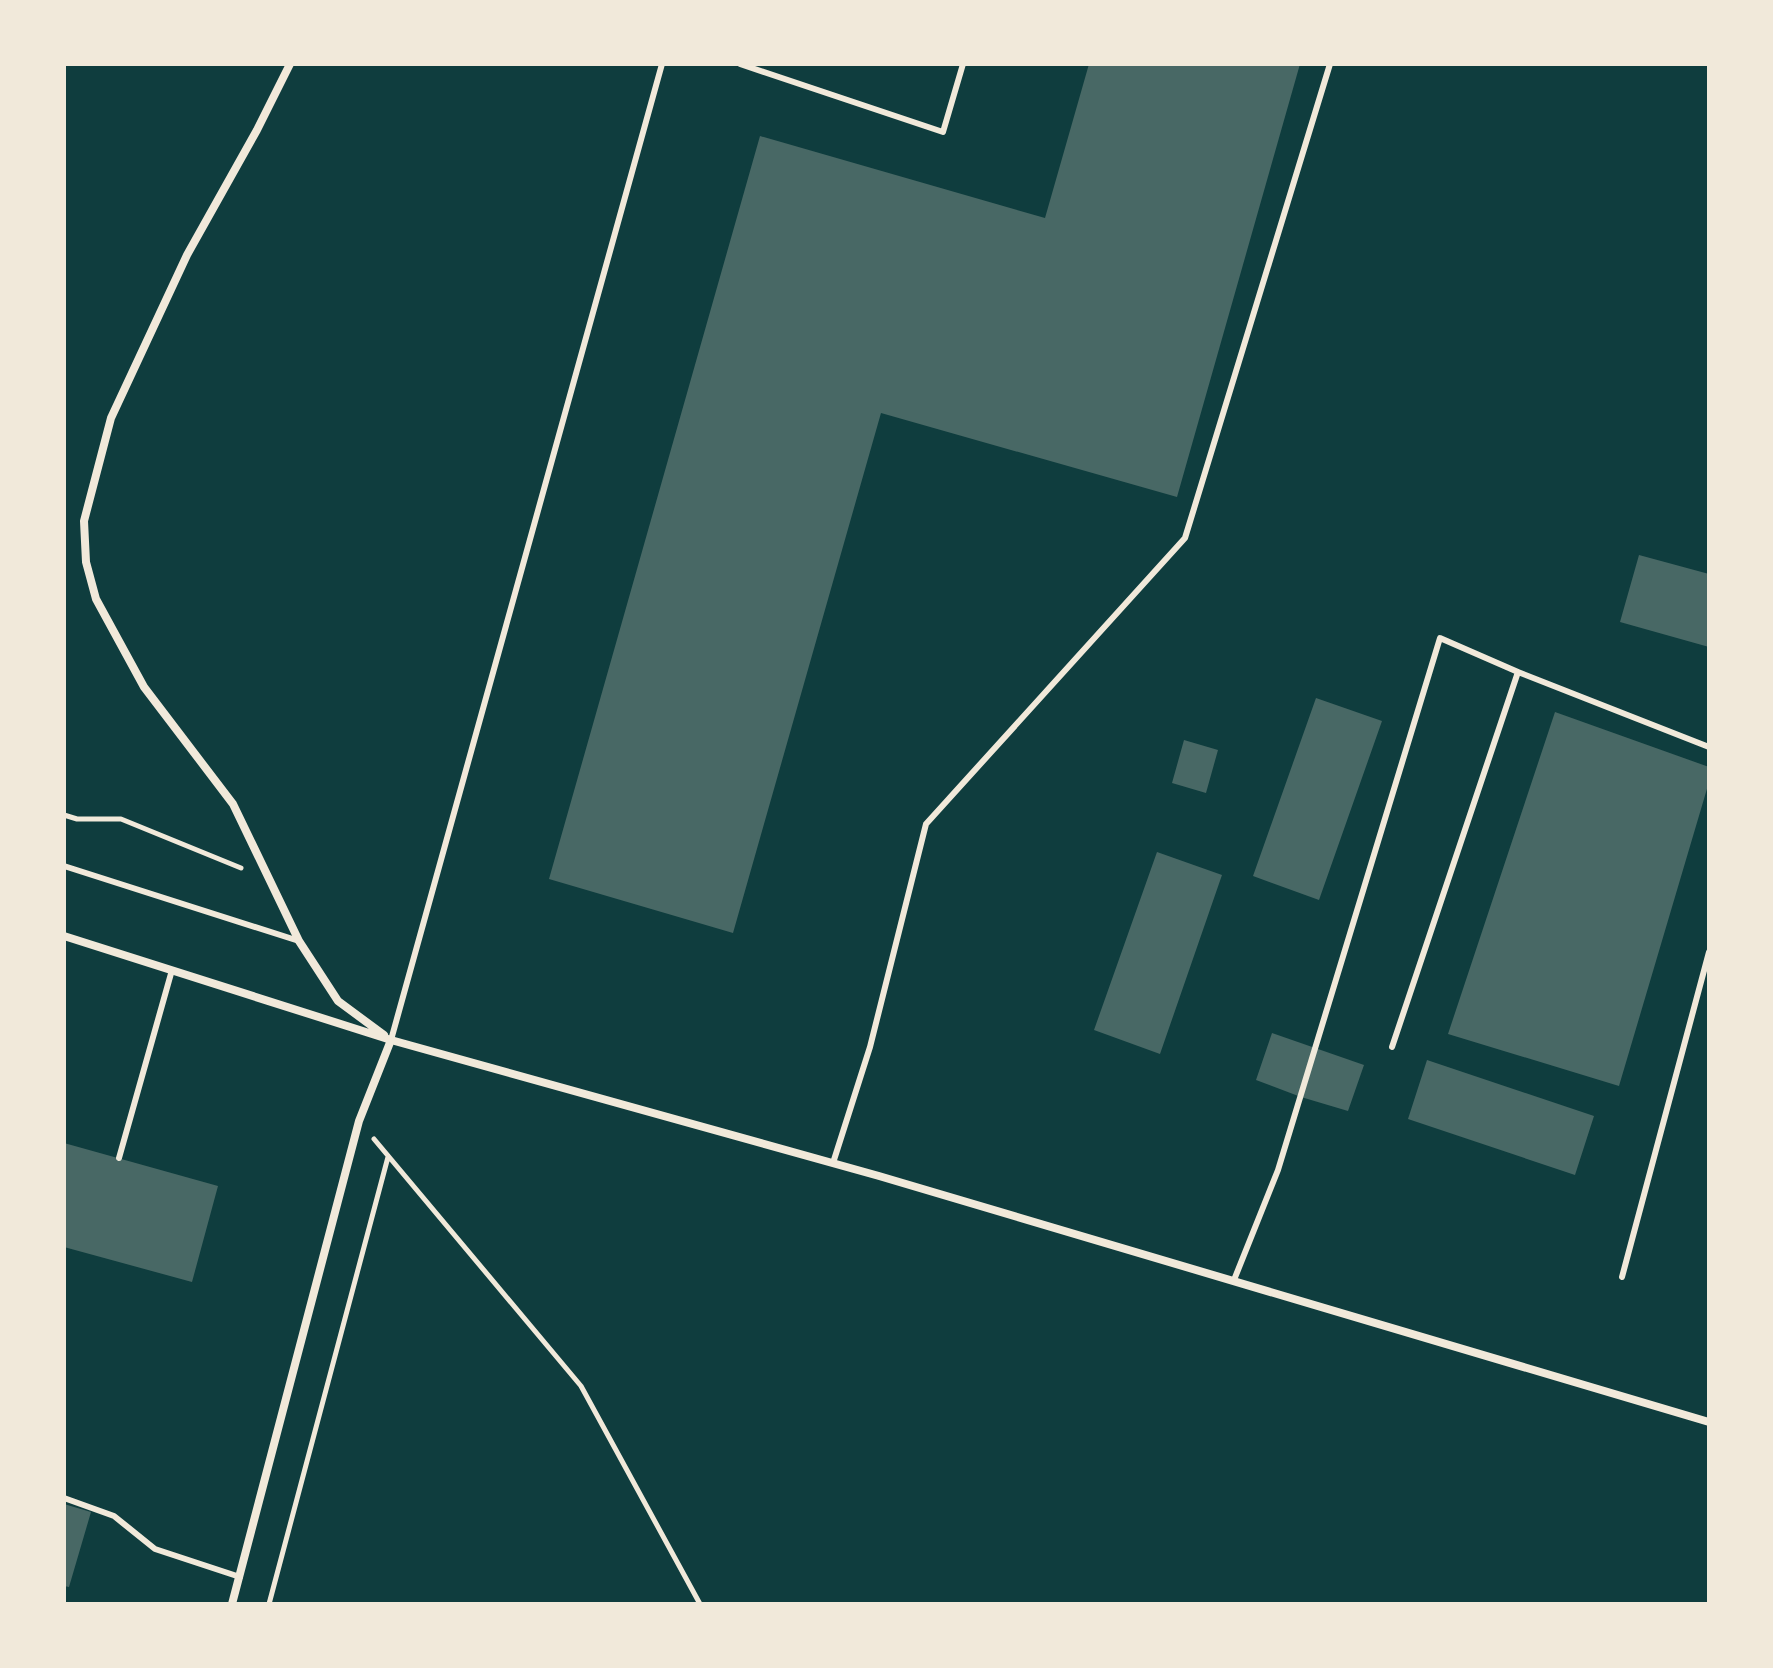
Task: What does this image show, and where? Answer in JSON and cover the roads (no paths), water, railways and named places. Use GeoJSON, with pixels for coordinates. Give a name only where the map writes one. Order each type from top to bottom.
{"type":"FeatureCollection","features":[{"type":"Feature","properties":{"kind":"street"},"geometry":{"type":"LineString","coordinates":[[290,64],[187,255],[111,418],[84,521],[86,562],[96,599],[144,687],[233,804],[299,941],[338,1001],[391,1040]]}},
{"type":"Feature","properties":{"kind":"street"},"geometry":{"type":"LineString","coordinates":[[64,936],[391,1040],[833,1163],[1709,1422]]}},
{"type":"Feature","properties":{"kind":"street"},"geometry":{"type":"LineString","coordinates":[[232,1604],[359,1121],[391,1040]]}},
{"type":"Feature","properties":{"kind":"lane"},"geometry":{"type":"LineString","coordinates":[[391,1040],[662,64]]}},
{"type":"Feature","properties":{"kind":"lane"},"geometry":{"type":"LineString","coordinates":[[740,64],[943,132],[963,64]]}},
{"type":"Feature","properties":{"kind":"lane"},"geometry":{"type":"LineString","coordinates":[[833,1163],[870,1047],[926,824],[1185,538],[1330,64]]}},
{"type":"Feature","properties":{"kind":"lane"},"geometry":{"type":"LineString","coordinates":[[1234,1280],[1278,1170],[1440,638],[1709,747]]}},
{"type":"Feature","properties":{"kind":"lane"},"geometry":{"type":"LineString","coordinates":[[1392,1047],[1518,672]]}},
{"type":"Feature","properties":{"kind":"lane"},"geometry":{"type":"LineString","coordinates":[[64,866],[299,941]]}},
{"type":"Feature","properties":{"kind":"lane"},"geometry":{"type":"LineString","coordinates":[[1622,1277],[1709,952]]}},
{"type":"Feature","properties":{"kind":"lane"},"geometry":{"type":"LineString","coordinates":[[119,1158],[172,970]]}},
{"type":"Feature","properties":{"kind":"lane"},"geometry":{"type":"LineString","coordinates":[[64,1498],[114,1516],[155,1549],[240,1577]]}}]}
